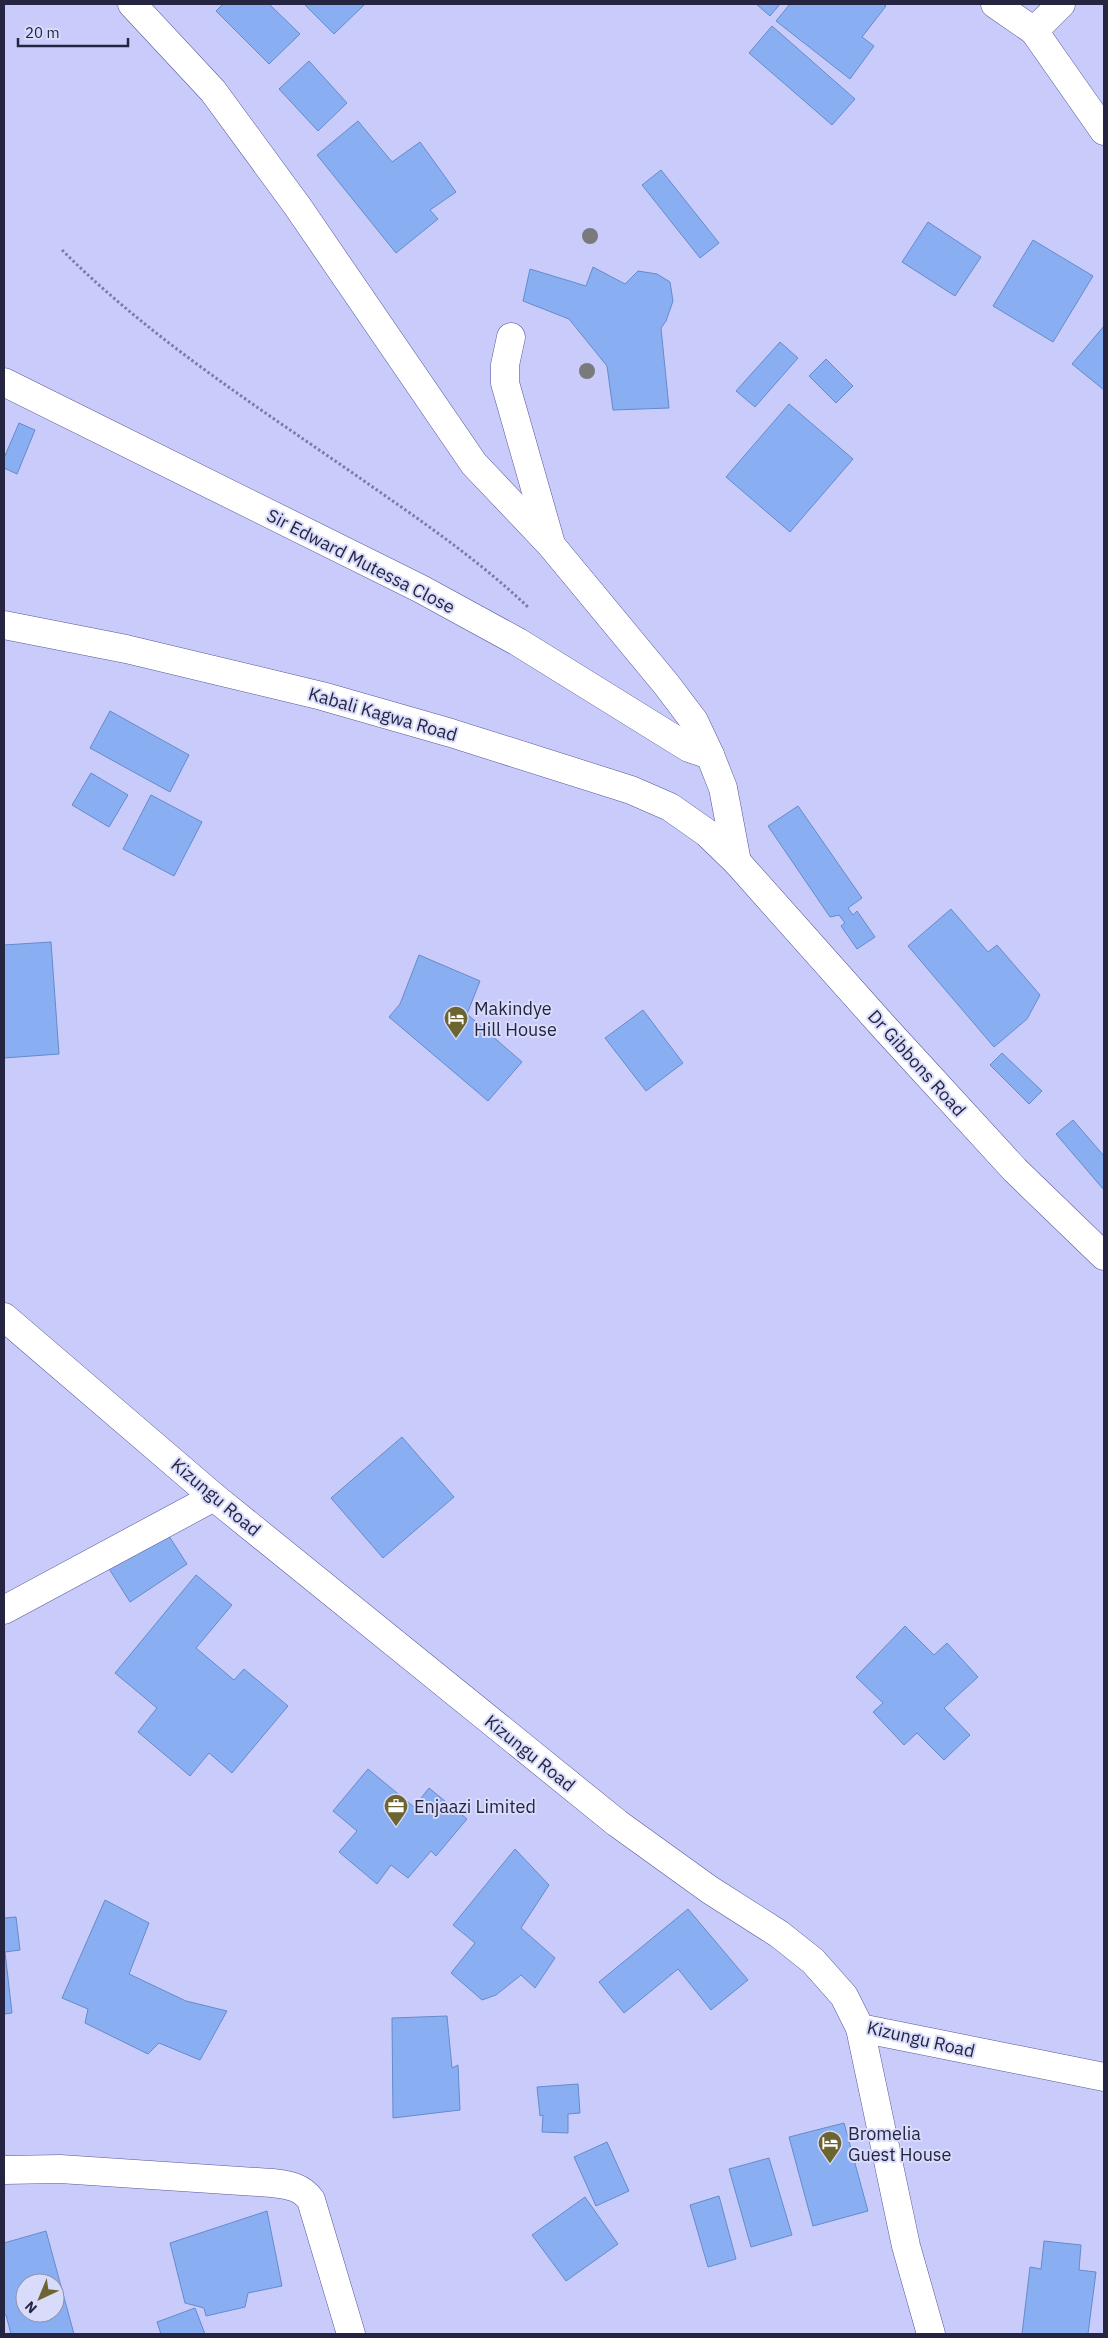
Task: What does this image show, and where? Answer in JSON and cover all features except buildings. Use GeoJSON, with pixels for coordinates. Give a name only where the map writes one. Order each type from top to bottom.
{"type":"FeatureCollection","features":[{"type":"Feature","properties":{"kind":"street"},"geometry":{"type":"LineString","coordinates":[[132,4],[218,99],[298,207],[474,464],[551,545],[666,684],[694,721],[723,788],[737,862]]}},
{"type":"Feature","properties":{"kind":"street"},"geometry":{"type":"LineString","coordinates":[[995,4],[1034,31],[1104,132]]}},
{"type":"Feature","properties":{"kind":"street"},"geometry":{"type":"LineString","coordinates":[[1034,31],[1061,4]]}},
{"type":"Feature","properties":{"kind":"street"},"geometry":{"type":"LineString","coordinates":[[511,337],[505,365],[505,383],[551,545]]}},
{"type":"Feature","properties":{"kind":"street","name":"Sir Edward Mutessa Close"},"geometry":{"type":"LineString","coordinates":[[4,382],[421,589],[518,642],[682,744],[710,755]]}},
{"type":"Feature","properties":{"kind":"street","name":"Kabali Kagwa Road"},"geometry":{"type":"LineString","coordinates":[[4,625],[126,649],[322,696],[451,733],[631,790],[663,804],[692,820],[737,862]]}},
{"type":"Feature","properties":{"kind":"street","name":"Dr Gibbons Road"},"geometry":{"type":"LineString","coordinates":[[737,862],[1008,1163],[1104,1256]]}},
{"type":"Feature","properties":{"kind":"street","name":"Kizungu Road"},"geometry":{"type":"LineString","coordinates":[[4,1317],[214,1497],[617,1824],[710,1890],[779,1934],[806,1956],[844,1996],[860,2028],[1104,2077]]}},
{"type":"Feature","properties":{"kind":"street"},"geometry":{"type":"LineString","coordinates":[[4,1610],[214,1497]]}},
{"type":"Feature","properties":{"kind":"street"},"geometry":{"type":"LineString","coordinates":[[860,2028],[906,2246],[931,2334]]}},
{"type":"Feature","properties":{"kind":"street"},"geometry":{"type":"LineString","coordinates":[[4,2170],[60,2169],[291,2185],[305,2192],[311,2200],[350,2334]]}},
{"type":"Feature","properties":{"kind":"path"},"geometry":{"type":"LineString","coordinates":[[62,250],[94,282],[139,322],[256,407],[430,527],[501,581],[533,612]]}},
{"type":"Feature","properties":{"kind":"place","name":"Makindye Hill House"},"geometry":{"type":"Point","coordinates":[456,1039]}},
{"type":"Feature","properties":{"kind":"place","name":"Enjaazi Limited"},"geometry":{"type":"Point","coordinates":[396,1827]}},
{"type":"Feature","properties":{"kind":"place","name":"Bromelia Guest House"},"geometry":{"type":"Point","coordinates":[830,2164]}}]}
